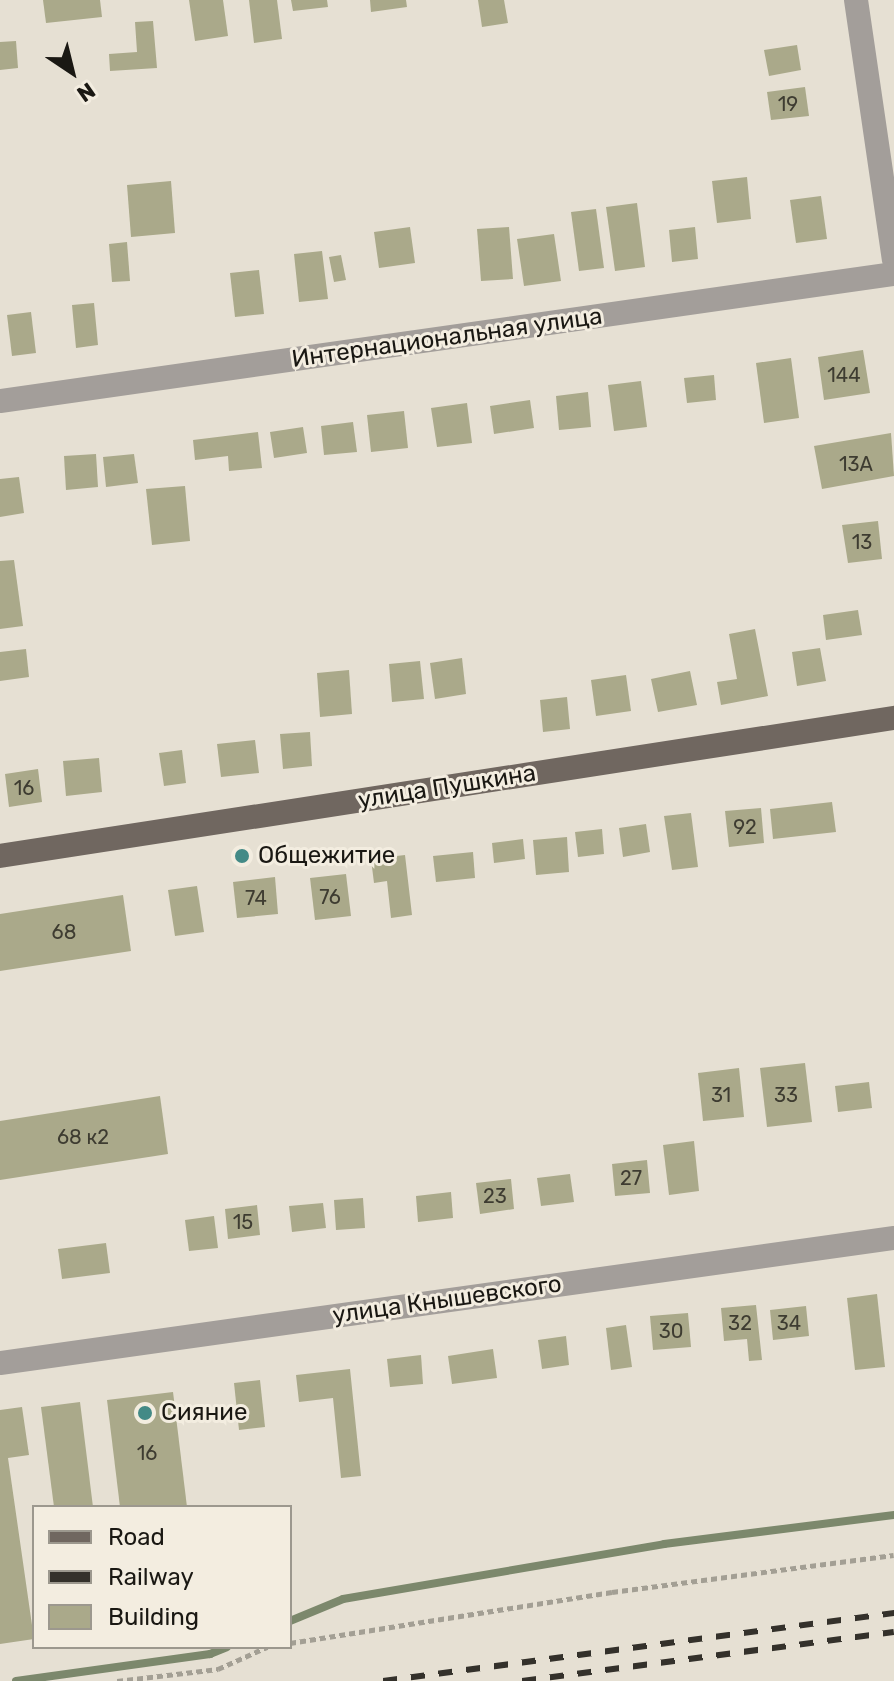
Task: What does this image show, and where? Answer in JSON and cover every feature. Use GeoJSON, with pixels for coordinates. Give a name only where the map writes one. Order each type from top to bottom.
{"type":"FeatureCollection","features":[{"type":"Feature","properties":{"kind":"main road","name":"улица Пушкина"},"geometry":{"type":"LineString","coordinates":[[0,856],[894,718]]}},
{"type":"Feature","properties":{"kind":"street"},"geometry":{"type":"LineString","coordinates":[[856,0],[894,259]]}},
{"type":"Feature","properties":{"kind":"street","name":"Интернациональная улица"},"geometry":{"type":"LineString","coordinates":[[0,401],[894,274]]}},
{"type":"Feature","properties":{"kind":"street","name":"улица Кнышевского"},"geometry":{"type":"LineString","coordinates":[[0,1363],[894,1238]]}},
{"type":"Feature","properties":{"kind":"path"},"geometry":{"type":"LineString","coordinates":[[292,1643],[612,1592],[894,1555]]}},
{"type":"Feature","properties":{"kind":"path"},"geometry":{"type":"LineString","coordinates":[[117,1681],[218,1669],[263,1649]]}},
{"type":"Feature","properties":{"kind":"building"},"geometry":{"type":"Polygon","coordinates":[[[43,0],[100,0],[102,17],[46,23],[43,0]]]}},
{"type":"Feature","properties":{"kind":"building"},"geometry":{"type":"Polygon","coordinates":[[[189,0],[223,0],[228,36],[195,41],[189,0]]]}},
{"type":"Feature","properties":{"kind":"building"},"geometry":{"type":"Polygon","coordinates":[[[249,0],[277,0],[282,39],[254,43],[249,0]]]}},
{"type":"Feature","properties":{"kind":"building"},"geometry":{"type":"Polygon","coordinates":[[[291,0],[327,0],[328,7],[293,11],[291,0]]]}},
{"type":"Feature","properties":{"kind":"building"},"geometry":{"type":"Polygon","coordinates":[[[370,0],[406,0],[407,7],[371,12],[370,0]]]}},
{"type":"Feature","properties":{"kind":"building"},"geometry":{"type":"Polygon","coordinates":[[[478,0],[504,0],[508,23],[482,27],[478,0]]]}},
{"type":"Feature","properties":{"kind":"building"},"geometry":{"type":"Polygon","coordinates":[[[153,21],[157,68],[110,71],[109,54],[137,52],[135,22],[153,21]]]}},
{"type":"Feature","properties":{"kind":"building"},"geometry":{"type":"Polygon","coordinates":[[[16,41],[18,68],[0,70],[0,42],[16,41]]]}},
{"type":"Feature","properties":{"kind":"building"},"geometry":{"type":"Polygon","coordinates":[[[797,45],[801,70],[769,76],[764,50],[797,45]]]}},
{"type":"Feature","properties":{"kind":"building"},"geometry":{"type":"Polygon","coordinates":[[[805,87],[809,116],[771,120],[767,92],[805,87]]]}},
{"type":"Feature","properties":{"kind":"building"},"geometry":{"type":"Polygon","coordinates":[[[747,177],[751,219],[717,223],[712,181],[747,177]]]}},
{"type":"Feature","properties":{"kind":"building"},"geometry":{"type":"Polygon","coordinates":[[[171,181],[175,233],[131,237],[127,185],[171,181]]]}},
{"type":"Feature","properties":{"kind":"building"},"geometry":{"type":"Polygon","coordinates":[[[821,196],[827,239],[796,243],[790,200],[821,196]]]}},
{"type":"Feature","properties":{"kind":"building"},"geometry":{"type":"Polygon","coordinates":[[[637,203],[645,267],[615,271],[606,207],[637,203]]]}},
{"type":"Feature","properties":{"kind":"building"},"geometry":{"type":"Polygon","coordinates":[[[596,209],[604,268],[579,271],[571,212],[596,209]]]}},
{"type":"Feature","properties":{"kind":"building"},"geometry":{"type":"Polygon","coordinates":[[[410,227],[415,263],[379,268],[374,232],[410,227]]]}},
{"type":"Feature","properties":{"kind":"building"},"geometry":{"type":"Polygon","coordinates":[[[509,227],[513,279],[481,281],[477,229],[509,227]]]}},
{"type":"Feature","properties":{"kind":"building"},"geometry":{"type":"Polygon","coordinates":[[[695,227],[698,259],[672,262],[669,230],[695,227]]]}},
{"type":"Feature","properties":{"kind":"building"},"geometry":{"type":"Polygon","coordinates":[[[554,234],[561,281],[524,286],[517,239],[554,234]]]}},
{"type":"Feature","properties":{"kind":"building"},"geometry":{"type":"Polygon","coordinates":[[[127,242],[130,281],[112,282],[109,244],[127,242]]]}},
{"type":"Feature","properties":{"kind":"building"},"geometry":{"type":"Polygon","coordinates":[[[322,251],[328,299],[299,302],[294,254],[322,251]]]}},
{"type":"Feature","properties":{"kind":"building"},"geometry":{"type":"Polygon","coordinates":[[[341,255],[346,280],[334,282],[329,257],[341,255]]]}},
{"type":"Feature","properties":{"kind":"building"},"geometry":{"type":"Polygon","coordinates":[[[259,270],[264,314],[235,317],[230,273],[259,270]]]}},
{"type":"Feature","properties":{"kind":"building"},"geometry":{"type":"Polygon","coordinates":[[[94,303],[98,345],[76,348],[72,305],[94,303]]]}},
{"type":"Feature","properties":{"kind":"building"},"geometry":{"type":"Polygon","coordinates":[[[31,312],[36,353],[12,356],[7,315],[31,312]]]}},
{"type":"Feature","properties":{"kind":"building"},"geometry":{"type":"Polygon","coordinates":[[[863,350],[870,393],[824,400],[818,357],[863,350]]]}},
{"type":"Feature","properties":{"kind":"building"},"geometry":{"type":"Polygon","coordinates":[[[791,358],[799,418],[764,423],[756,363],[791,358]]]}},
{"type":"Feature","properties":{"kind":"building"},"geometry":{"type":"Polygon","coordinates":[[[714,375],[716,400],[687,403],[684,378],[714,375]]]}},
{"type":"Feature","properties":{"kind":"building"},"geometry":{"type":"Polygon","coordinates":[[[641,381],[647,427],[614,431],[608,385],[641,381]]]}},
{"type":"Feature","properties":{"kind":"building"},"geometry":{"type":"Polygon","coordinates":[[[588,392],[591,427],[559,430],[556,396],[588,392]]]}},
{"type":"Feature","properties":{"kind":"building"},"geometry":{"type":"Polygon","coordinates":[[[530,400],[534,428],[494,434],[490,406],[530,400]]]}},
{"type":"Feature","properties":{"kind":"building"},"geometry":{"type":"Polygon","coordinates":[[[467,403],[472,443],[437,447],[431,408],[467,403]]]}},
{"type":"Feature","properties":{"kind":"building"},"geometry":{"type":"Polygon","coordinates":[[[404,411],[408,448],[371,452],[367,415],[404,411]]]}},
{"type":"Feature","properties":{"kind":"building"},"geometry":{"type":"Polygon","coordinates":[[[353,422],[357,452],[324,455],[321,426],[353,422]]]}},
{"type":"Feature","properties":{"kind":"building"},"geometry":{"type":"Polygon","coordinates":[[[303,427],[307,453],[274,458],[270,432],[303,427]]]}},
{"type":"Feature","properties":{"kind":"building"},"geometry":{"type":"Polygon","coordinates":[[[258,432],[262,468],[229,471],[228,456],[195,460],[193,440],[258,432]]]}},
{"type":"Feature","properties":{"kind":"building"},"geometry":{"type":"Polygon","coordinates":[[[891,433],[894,476],[822,489],[814,446],[891,433]]]}},
{"type":"Feature","properties":{"kind":"building"},"geometry":{"type":"Polygon","coordinates":[[[96,454],[98,487],[66,490],[64,456],[96,454]]]}},
{"type":"Feature","properties":{"kind":"building"},"geometry":{"type":"Polygon","coordinates":[[[134,454],[138,483],[106,487],[103,457],[134,454]]]}},
{"type":"Feature","properties":{"kind":"building"},"geometry":{"type":"Polygon","coordinates":[[[19,477],[24,513],[0,517],[0,479],[19,477]]]}},
{"type":"Feature","properties":{"kind":"building"},"geometry":{"type":"Polygon","coordinates":[[[185,486],[190,541],[152,545],[146,489],[185,486]]]}},
{"type":"Feature","properties":{"kind":"building"},"geometry":{"type":"Polygon","coordinates":[[[878,521],[882,559],[848,563],[842,525],[878,521]]]}},
{"type":"Feature","properties":{"kind":"building"},"geometry":{"type":"Polygon","coordinates":[[[14,560],[23,626],[0,629],[0,561],[14,560]]]}},
{"type":"Feature","properties":{"kind":"building"},"geometry":{"type":"Polygon","coordinates":[[[858,610],[862,635],[826,640],[823,615],[858,610]]]}},
{"type":"Feature","properties":{"kind":"building"},"geometry":{"type":"Polygon","coordinates":[[[755,629],[768,696],[721,705],[717,682],[737,679],[729,634],[755,629]]]}},
{"type":"Feature","properties":{"kind":"building"},"geometry":{"type":"Polygon","coordinates":[[[820,648],[826,681],[797,686],[792,652],[820,648]]]}},
{"type":"Feature","properties":{"kind":"building"},"geometry":{"type":"Polygon","coordinates":[[[26,649],[29,677],[0,681],[0,652],[26,649]]]}},
{"type":"Feature","properties":{"kind":"building"},"geometry":{"type":"Polygon","coordinates":[[[462,658],[466,694],[435,699],[430,663],[462,658]]]}},
{"type":"Feature","properties":{"kind":"building"},"geometry":{"type":"Polygon","coordinates":[[[420,661],[424,699],[392,702],[389,664],[420,661]]]}},
{"type":"Feature","properties":{"kind":"building"},"geometry":{"type":"Polygon","coordinates":[[[349,670],[352,714],[320,717],[317,673],[349,670]]]}},
{"type":"Feature","properties":{"kind":"building"},"geometry":{"type":"Polygon","coordinates":[[[690,671],[697,705],[658,712],[651,679],[690,671]]]}},
{"type":"Feature","properties":{"kind":"building"},"geometry":{"type":"Polygon","coordinates":[[[626,675],[631,711],[596,716],[591,680],[626,675]]]}},
{"type":"Feature","properties":{"kind":"building"},"geometry":{"type":"Polygon","coordinates":[[[567,697],[570,729],[543,732],[540,700],[567,697]]]}},
{"type":"Feature","properties":{"kind":"building"},"geometry":{"type":"Polygon","coordinates":[[[310,732],[312,766],[283,769],[280,734],[310,732]]]}},
{"type":"Feature","properties":{"kind":"building"},"geometry":{"type":"Polygon","coordinates":[[[255,740],[259,773],[221,777],[217,744],[255,740]]]}},
{"type":"Feature","properties":{"kind":"building"},"geometry":{"type":"Polygon","coordinates":[[[182,750],[186,783],[164,786],[159,753],[182,750]]]}},
{"type":"Feature","properties":{"kind":"building"},"geometry":{"type":"Polygon","coordinates":[[[99,758],[102,792],[66,796],[63,761],[99,758]]]}},
{"type":"Feature","properties":{"kind":"building"},"geometry":{"type":"Polygon","coordinates":[[[38,769],[42,802],[9,807],[5,774],[38,769]]]}},
{"type":"Feature","properties":{"kind":"building"},"geometry":{"type":"Polygon","coordinates":[[[832,802],[836,832],[773,839],[770,809],[832,802]]]}},
{"type":"Feature","properties":{"kind":"building"},"geometry":{"type":"Polygon","coordinates":[[[761,808],[764,843],[729,847],[725,811],[761,808]]]}},
{"type":"Feature","properties":{"kind":"building"},"geometry":{"type":"Polygon","coordinates":[[[691,813],[698,867],[672,870],[664,816],[691,813]]]}},
{"type":"Feature","properties":{"kind":"building"},"geometry":{"type":"Polygon","coordinates":[[[646,824],[650,852],[623,857],[619,828],[646,824]]]}},
{"type":"Feature","properties":{"kind":"building"},"geometry":{"type":"Polygon","coordinates":[[[602,829],[604,854],[578,857],[575,832],[602,829]]]}},
{"type":"Feature","properties":{"kind":"building"},"geometry":{"type":"Polygon","coordinates":[[[567,837],[569,872],[536,875],[533,840],[567,837]]]}},
{"type":"Feature","properties":{"kind":"building"},"geometry":{"type":"Polygon","coordinates":[[[523,839],[525,859],[494,863],[492,843],[523,839]]]}},
{"type":"Feature","properties":{"kind":"building"},"geometry":{"type":"Polygon","coordinates":[[[473,852],[475,878],[436,882],[433,856],[473,852]]]}},
{"type":"Feature","properties":{"kind":"building"},"geometry":{"type":"Polygon","coordinates":[[[405,855],[412,915],[391,918],[387,881],[374,883],[371,859],[405,855]]]}},
{"type":"Feature","properties":{"kind":"building"},"geometry":{"type":"Polygon","coordinates":[[[346,874],[351,916],[315,920],[310,878],[346,874]]]}},
{"type":"Feature","properties":{"kind":"building"},"geometry":{"type":"Polygon","coordinates":[[[275,877],[278,914],[237,918],[233,882],[275,877]]]}},
{"type":"Feature","properties":{"kind":"building"},"geometry":{"type":"Polygon","coordinates":[[[197,886],[204,932],[175,936],[168,890],[197,886]]]}},
{"type":"Feature","properties":{"kind":"building"},"geometry":{"type":"Polygon","coordinates":[[[123,895],[131,951],[0,971],[0,914],[123,895]]]}},
{"type":"Feature","properties":{"kind":"building"},"geometry":{"type":"Polygon","coordinates":[[[805,1063],[812,1122],[767,1127],[760,1068],[805,1063]]]}},
{"type":"Feature","properties":{"kind":"building"},"geometry":{"type":"Polygon","coordinates":[[[739,1068],[744,1117],[703,1121],[698,1073],[739,1068]]]}},
{"type":"Feature","properties":{"kind":"building"},"geometry":{"type":"Polygon","coordinates":[[[869,1082],[872,1108],[838,1112],[835,1086],[869,1082]]]}},
{"type":"Feature","properties":{"kind":"building"},"geometry":{"type":"Polygon","coordinates":[[[160,1096],[168,1154],[0,1180],[0,1121],[160,1096]]]}},
{"type":"Feature","properties":{"kind":"building"},"geometry":{"type":"Polygon","coordinates":[[[694,1141],[699,1191],[669,1195],[663,1145],[694,1141]]]}},
{"type":"Feature","properties":{"kind":"building"},"geometry":{"type":"Polygon","coordinates":[[[647,1160],[650,1193],[615,1196],[612,1164],[647,1160]]]}},
{"type":"Feature","properties":{"kind":"building"},"geometry":{"type":"Polygon","coordinates":[[[570,1174],[574,1202],[541,1206],[537,1178],[570,1174]]]}},
{"type":"Feature","properties":{"kind":"building"},"geometry":{"type":"Polygon","coordinates":[[[511,1179],[514,1209],[480,1214],[476,1183],[511,1179]]]}},
{"type":"Feature","properties":{"kind":"building"},"geometry":{"type":"Polygon","coordinates":[[[451,1192],[453,1218],[418,1222],[416,1196],[451,1192]]]}},
{"type":"Feature","properties":{"kind":"building"},"geometry":{"type":"Polygon","coordinates":[[[363,1198],[365,1228],[336,1230],[334,1200],[363,1198]]]}},
{"type":"Feature","properties":{"kind":"building"},"geometry":{"type":"Polygon","coordinates":[[[323,1203],[326,1228],[292,1232],[289,1206],[323,1203]]]}},
{"type":"Feature","properties":{"kind":"building"},"geometry":{"type":"Polygon","coordinates":[[[257,1205],[260,1235],[228,1239],[225,1209],[257,1205]]]}},
{"type":"Feature","properties":{"kind":"building"},"geometry":{"type":"Polygon","coordinates":[[[214,1216],[218,1248],[189,1251],[185,1220],[214,1216]]]}},
{"type":"Feature","properties":{"kind":"building"},"geometry":{"type":"Polygon","coordinates":[[[106,1243],[110,1273],[62,1279],[58,1249],[106,1243]]]}},
{"type":"Feature","properties":{"kind":"building"},"geometry":{"type":"Polygon","coordinates":[[[877,1294],[885,1367],[855,1370],[847,1298],[877,1294]]]}},
{"type":"Feature","properties":{"kind":"building"},"geometry":{"type":"Polygon","coordinates":[[[756,1305],[762,1360],[749,1361],[747,1339],[724,1341],[721,1308],[756,1305]]]}},
{"type":"Feature","properties":{"kind":"building"},"geometry":{"type":"Polygon","coordinates":[[[806,1306],[809,1336],[773,1340],[770,1310],[806,1306]]]}},
{"type":"Feature","properties":{"kind":"building"},"geometry":{"type":"Polygon","coordinates":[[[688,1313],[691,1347],[653,1350],[650,1316],[688,1313]]]}},
{"type":"Feature","properties":{"kind":"building"},"geometry":{"type":"Polygon","coordinates":[[[626,1325],[632,1367],[611,1370],[606,1328],[626,1325]]]}},
{"type":"Feature","properties":{"kind":"building"},"geometry":{"type":"Polygon","coordinates":[[[566,1336],[569,1365],[542,1369],[538,1340],[566,1336]]]}},
{"type":"Feature","properties":{"kind":"building"},"geometry":{"type":"Polygon","coordinates":[[[493,1349],[497,1378],[452,1384],[448,1356],[493,1349]]]}},
{"type":"Feature","properties":{"kind":"building"},"geometry":{"type":"Polygon","coordinates":[[[421,1355],[423,1384],[390,1387],[387,1359],[421,1355]]]}},
{"type":"Feature","properties":{"kind":"building"},"geometry":{"type":"Polygon","coordinates":[[[350,1369],[361,1476],[341,1478],[333,1398],[299,1402],[296,1375],[350,1369]]]}},
{"type":"Feature","properties":{"kind":"building"},"geometry":{"type":"Polygon","coordinates":[[[260,1380],[265,1427],[239,1430],[234,1383],[260,1380]]]}},
{"type":"Feature","properties":{"kind":"building"},"geometry":{"type":"Polygon","coordinates":[[[173,1392],[187,1505],[120,1505],[107,1400],[173,1392]]]}},
{"type":"Feature","properties":{"kind":"building"},"geometry":{"type":"Polygon","coordinates":[[[80,1402],[93,1505],[54,1505],[41,1407],[80,1402]]]}},
{"type":"Feature","properties":{"kind":"building"},"geometry":{"type":"Polygon","coordinates":[[[22,1407],[29,1455],[8,1458],[32,1639],[0,1644],[0,1410],[22,1407]]]}},
{"type":"Feature","properties":{"kind":"waterway"},"geometry":{"type":"LineString","coordinates":[[292,1620],[343,1599],[664,1544],[894,1515]]}},
{"type":"Feature","properties":{"kind":"waterway"},"geometry":{"type":"LineString","coordinates":[[16,1681],[210,1654],[222,1649]]}},
{"type":"Feature","properties":{"kind":"railway"},"geometry":{"type":"LineString","coordinates":[[383,1681],[894,1613]]}},
{"type":"Feature","properties":{"kind":"railway"},"geometry":{"type":"LineString","coordinates":[[522,1681],[894,1632]]}},
{"type":"Feature","properties":{"kind":"place","name":"Общежитие"},"geometry":{"type":"Point","coordinates":[242,856]}},
{"type":"Feature","properties":{"kind":"place","name":"Сияние"},"geometry":{"type":"Point","coordinates":[145,1413]}}]}
